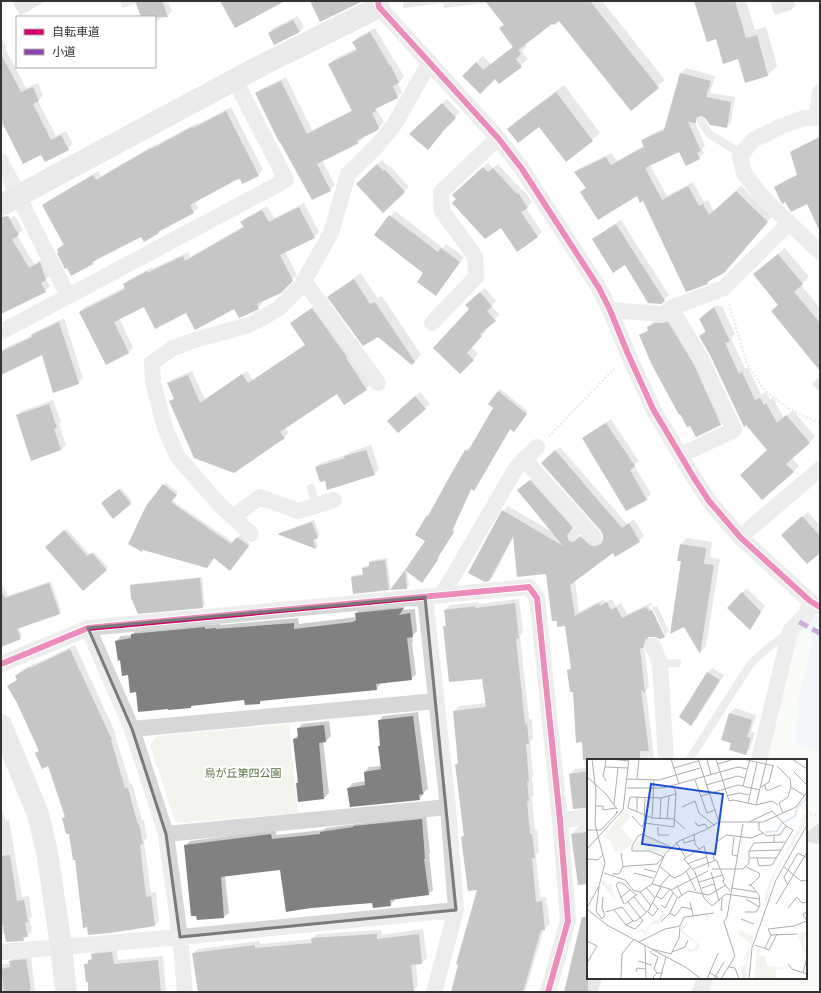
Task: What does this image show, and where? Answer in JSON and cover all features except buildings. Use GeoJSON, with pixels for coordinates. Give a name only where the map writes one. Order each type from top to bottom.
{"type":"FeatureCollection","features":[{"type":"Feature","properties":{"kind":"street"},"geometry":{"type":"LineString","coordinates":[[9,201],[378,4],[498,138],[522,169],[599,288],[653,409],[709,502],[740,538],[815,604],[790,631],[759,759]]}},
{"type":"Feature","properties":{"kind":"street"},"geometry":{"type":"LineString","coordinates":[[250,534],[218,503],[177,456],[165,428],[153,382],[152,363],[173,348],[198,339],[249,325],[278,309],[301,286],[331,233],[348,174],[376,147],[394,125],[430,62]]}},
{"type":"Feature","properties":{"kind":"street"},"geometry":{"type":"LineString","coordinates":[[1,332],[286,180],[235,80]]}},
{"type":"Feature","properties":{"kind":"street"},"geometry":{"type":"LineString","coordinates":[[820,92],[818,118],[804,118],[782,126],[753,140],[740,156],[744,173],[764,199],[820,252]]}},
{"type":"Feature","properties":{"kind":"street"},"geometry":{"type":"LineString","coordinates":[[432,323],[476,277],[475,256],[442,211],[441,192],[498,138]]}},
{"type":"Feature","properties":{"kind":"street"},"geometry":{"type":"LineString","coordinates":[[1,161],[9,201],[68,296]]}},
{"type":"Feature","properties":{"kind":"street"},"geometry":{"type":"LineString","coordinates":[[610,310],[664,314],[671,308],[724,288],[789,223]]}},
{"type":"Feature","properties":{"kind":"street"},"geometry":{"type":"LineString","coordinates":[[304,281],[378,383]]}},
{"type":"Feature","properties":{"kind":"street"},"geometry":{"type":"LineString","coordinates":[[671,308],[701,360],[734,430],[681,456]]}},
{"type":"Feature","properties":{"kind":"street"},"geometry":{"type":"LineString","coordinates":[[442,595],[516,468],[537,447]]}},
{"type":"Feature","properties":{"kind":"street"},"geometry":{"type":"LineString","coordinates":[[524,460],[589,531]]}},
{"type":"Feature","properties":{"kind":"street"},"geometry":{"type":"LineString","coordinates":[[740,538],[820,469]]}},
{"type":"Feature","properties":{"kind":"street"},"geometry":{"type":"LineString","coordinates":[[233,517],[260,496],[298,511],[334,500]]}},
{"type":"Feature","properties":{"kind":"street"},"geometry":{"type":"LineString","coordinates":[[1,664],[88,628],[529,587],[537,598],[560,820],[568,921],[548,992]]}},
{"type":"Feature","properties":{"kind":"street"},"geometry":{"type":"LineString","coordinates":[[425,597],[448,807],[456,910],[434,992]]}},
{"type":"Feature","properties":{"kind":"street"},"geometry":{"type":"LineString","coordinates":[[88,628],[132,729],[166,834],[180,937],[185,992]]}},
{"type":"Feature","properties":{"kind":"street"},"geometry":{"type":"LineString","coordinates":[[653,646],[660,664],[666,759]]}},
{"type":"Feature","properties":{"kind":"street"},"geometry":{"type":"LineString","coordinates":[[132,729],[437,701]]}},
{"type":"Feature","properties":{"kind":"street"},"geometry":{"type":"LineString","coordinates":[[1,725],[38,814],[47,852],[62,946],[66,992]]}},
{"type":"Feature","properties":{"kind":"street"},"geometry":{"type":"LineString","coordinates":[[166,834],[448,807]]}},
{"type":"Feature","properties":{"kind":"street"},"geometry":{"type":"LineString","coordinates":[[560,820],[587,817]]}},
{"type":"Feature","properties":{"kind":"street"},"geometry":{"type":"LineString","coordinates":[[1,952],[180,937],[456,910]]}},
{"type":"Feature","properties":{"kind":"street"},"geometry":{"type":"LineString","coordinates":[[700,992],[705,979]]}},
{"type":"Feature","properties":{"kind":"lane"},"geometry":{"type":"LineString","coordinates":[[701,121],[709,134],[742,154]]}},
{"type":"Feature","properties":{"kind":"lane"},"geometry":{"type":"LineString","coordinates":[[311,488],[316,505]]}},
{"type":"Feature","properties":{"kind":"lane"},"geometry":{"type":"LineString","coordinates":[[572,537],[589,531]]}},
{"type":"Feature","properties":{"kind":"lane"},"geometry":{"type":"LineString","coordinates":[[690,759],[751,663],[790,631]]}},
{"type":"Feature","properties":{"kind":"lane"},"geometry":{"type":"LineString","coordinates":[[660,664],[677,663]]}},
{"type":"Feature","properties":{"kind":"path"},"geometry":{"type":"LineString","coordinates":[[724,288],[747,364],[765,391],[791,410],[820,424]]}},
{"type":"Feature","properties":{"kind":"path"},"geometry":{"type":"LineString","coordinates":[[557,428],[628,354]]}},
{"type":"Feature","properties":{"kind":"path"},"geometry":{"type":"LineString","coordinates":[[807,813],[820,816]]}},
{"type":"Feature","properties":{"kind":"highlighted area"},"geometry":{"type":"Polygon","coordinates":[[[425,597],[456,910],[180,937],[166,834],[132,729],[88,628],[425,597]]]}},
{"type":"Feature","properties":{"kind":"green space"},"geometry":{"type":"Polygon","coordinates":[[[814,615],[820,618],[820,992],[708,992],[712,979],[807,979],[807,759],[764,759],[794,633],[814,615]]]}},
{"type":"Feature","properties":{"kind":"green space","name":"鳥が丘第四公園"},"geometry":{"type":"Polygon","coordinates":[[[289,724],[298,813],[178,823],[174,819],[150,745],[157,736],[289,724]]]}},
{"type":"Feature","properties":{"kind":"shaded area"},"geometry":{"type":"Polygon","coordinates":[[[814,615],[820,618],[820,755],[814,750],[795,744],[799,697],[813,642],[805,624],[814,615]]]}},
{"type":"Feature","properties":{"kind":"marked path"},"geometry":{"type":"LineString","coordinates":[[799,622],[820,633]]}},
{"type":"Feature","properties":{"kind":"cycle path"},"geometry":{"type":"LineString","coordinates":[[378,1],[379,7],[498,138],[522,169],[599,288],[653,409],[709,501],[740,537],[810,601],[820,607]]}},
{"type":"Feature","properties":{"kind":"cycle path"},"geometry":{"type":"LineString","coordinates":[[1,664],[88,628],[529,587],[537,598],[560,820],[568,921],[548,992]]}}]}
